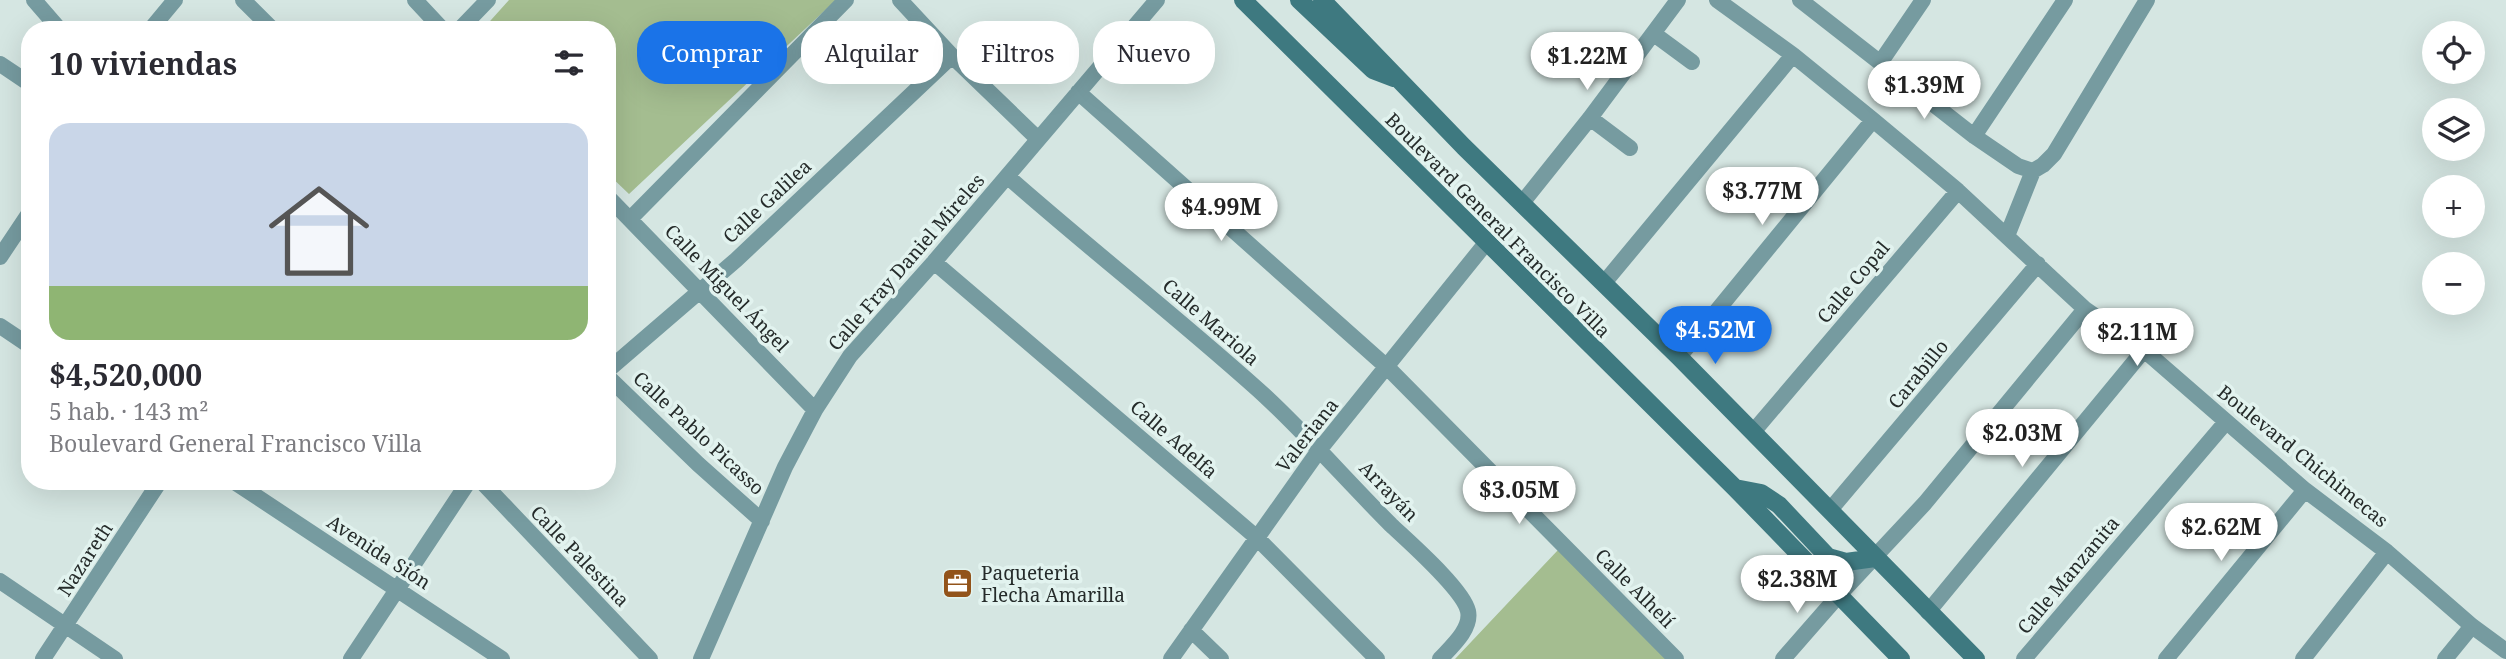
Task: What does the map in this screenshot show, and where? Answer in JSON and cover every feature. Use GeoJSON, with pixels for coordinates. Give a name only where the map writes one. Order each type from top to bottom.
{"type":"FeatureCollection","features":[{"type":"Feature","properties":{"kind":"main road","name":"Boulevard General Francisco Villa"},"geometry":{"type":"LineString","coordinates":[[1243,0],[1735,488],[1901,659]]}},
{"type":"Feature","properties":{"kind":"main road"},"geometry":{"type":"LineString","coordinates":[[1299,0],[1373,70],[1401,81]]}},
{"type":"Feature","properties":{"kind":"main road","name":"Boulevard General Francisco Villa"},"geometry":{"type":"LineString","coordinates":[[1322,0],[1976,659]]}},
{"type":"Feature","properties":{"kind":"main road"},"geometry":{"type":"LineString","coordinates":[[1735,488],[1761,493],[1779,505],[1828,557],[1846,562],[1875,558]]}},
{"type":"Feature","properties":{"kind":"street"},"geometry":{"type":"LineString","coordinates":[[34,0],[52,21]]}},
{"type":"Feature","properties":{"kind":"street"},"geometry":{"type":"LineString","coordinates":[[158,21],[175,0]]}},
{"type":"Feature","properties":{"kind":"street"},"geometry":{"type":"LineString","coordinates":[[243,0],[264,21]]}},
{"type":"Feature","properties":{"kind":"street"},"geometry":{"type":"LineString","coordinates":[[415,0],[435,21]]}},
{"type":"Feature","properties":{"kind":"street"},"geometry":{"type":"LineString","coordinates":[[468,21],[488,0]]}},
{"type":"Feature","properties":{"kind":"street"},"geometry":{"type":"LineString","coordinates":[[630,219],[846,0]]}},
{"type":"Feature","properties":{"kind":"street"},"geometry":{"type":"LineString","coordinates":[[900,0],[1038,139]]}},
{"type":"Feature","properties":{"kind":"street","name":"Calle Fray Daniel Mireles"},"geometry":{"type":"LineString","coordinates":[[701,659],[785,467],[850,356],[1157,0]]}},
{"type":"Feature","properties":{"kind":"street"},"geometry":{"type":"LineString","coordinates":[[1522,203],[1590,118],[1678,0]]}},
{"type":"Feature","properties":{"kind":"street","name":"Boulevard Chichimecas"},"geometry":{"type":"LineString","coordinates":[[1717,0],[1793,55],[1873,120],[1958,191],[2085,309],[2144,350],[2305,490],[2387,552],[2472,626],[2506,651]]}},
{"type":"Feature","properties":{"kind":"street"},"geometry":{"type":"LineString","coordinates":[[1800,0],[1974,136],[2018,166],[2033,171]]}},
{"type":"Feature","properties":{"kind":"street"},"geometry":{"type":"LineString","coordinates":[[1880,63],[1923,0]]}},
{"type":"Feature","properties":{"kind":"street"},"geometry":{"type":"LineString","coordinates":[[1974,136],[2065,0]]}},
{"type":"Feature","properties":{"kind":"street"},"geometry":{"type":"LineString","coordinates":[[2007,236],[2033,171],[2043,166],[2054,154],[2147,0]]}},
{"type":"Feature","properties":{"kind":"street"},"geometry":{"type":"LineString","coordinates":[[1654,34],[1692,62]]}},
{"type":"Feature","properties":{"kind":"street","name":"Calle Galilea"},"geometry":{"type":"LineString","coordinates":[[616,366],[736,260],[952,55]]}},
{"type":"Feature","properties":{"kind":"street"},"geometry":{"type":"LineString","coordinates":[[1604,283],[1793,55]]}},
{"type":"Feature","properties":{"kind":"street"},"geometry":{"type":"LineString","coordinates":[[0,64],[21,78]]}},
{"type":"Feature","properties":{"kind":"street","name":"Calle Alhelí"},"geometry":{"type":"LineString","coordinates":[[1078,92],[1388,368],[1676,659]]}},
{"type":"Feature","properties":{"kind":"street"},"geometry":{"type":"LineString","coordinates":[[1590,118],[1630,148]]}},
{"type":"Feature","properties":{"kind":"street"},"geometry":{"type":"LineString","coordinates":[[1679,357],[1873,120]]}},
{"type":"Feature","properties":{"kind":"street","name":"Calle Mariola"},"geometry":{"type":"LineString","coordinates":[[1007,176],[1264,396],[1320,449]]}},
{"type":"Feature","properties":{"kind":"street","name":"Calle Copal"},"geometry":{"type":"LineString","coordinates":[[1753,432],[1958,191]]}},
{"type":"Feature","properties":{"kind":"street","name":"Calle Miguel Ángel"},"geometry":{"type":"LineString","coordinates":[[616,205],[816,410]]}},
{"type":"Feature","properties":{"kind":"street"},"geometry":{"type":"LineString","coordinates":[[0,257],[21,226]]}},
{"type":"Feature","properties":{"kind":"street","name":"Valeriana"},"geometry":{"type":"LineString","coordinates":[[1171,659],[1320,449],[1388,368],[1486,243]]}},
{"type":"Feature","properties":{"kind":"street","name":"Calle Adelfa"},"geometry":{"type":"LineString","coordinates":[[933,262],[1256,537],[1377,659]]}},
{"type":"Feature","properties":{"kind":"street","name":"Carabillo"},"geometry":{"type":"LineString","coordinates":[[1830,510],[2038,264]]}},
{"type":"Feature","properties":{"kind":"street"},"geometry":{"type":"LineString","coordinates":[[1783,659],[1925,503],[2085,309]]}},
{"type":"Feature","properties":{"kind":"street"},"geometry":{"type":"LineString","coordinates":[[0,326],[21,340]]}},
{"type":"Feature","properties":{"kind":"street"},"geometry":{"type":"LineString","coordinates":[[1928,612],[2144,350]]}},
{"type":"Feature","properties":{"kind":"street","name":"Calle Pablo Picasso"},"geometry":{"type":"LineString","coordinates":[[616,383],[698,464],[762,521]]}},
{"type":"Feature","properties":{"kind":"street","name":"Calle Manzanita"},"geometry":{"type":"LineString","coordinates":[[2024,659],[2226,422]]}},
{"type":"Feature","properties":{"kind":"street","name":"Arrayán"},"geometry":{"type":"LineString","coordinates":[[1320,449],[1370,504],[1457,591],[1468,610],[1468,621],[1440,659]]}},
{"type":"Feature","properties":{"kind":"street","name":"Nazareth"},"geometry":{"type":"LineString","coordinates":[[43,659],[154,490]]}},
{"type":"Feature","properties":{"kind":"street","name":"Avenida Sión"},"geometry":{"type":"LineString","coordinates":[[247,490],[502,659]]}},
{"type":"Feature","properties":{"kind":"street"},"geometry":{"type":"LineString","coordinates":[[351,659],[463,490]]}},
{"type":"Feature","properties":{"kind":"street","name":"Calle Palestina"},"geometry":{"type":"LineString","coordinates":[[490,490],[650,659]]}},
{"type":"Feature","properties":{"kind":"street"},"geometry":{"type":"LineString","coordinates":[[2166,659],[2305,490]]}},
{"type":"Feature","properties":{"kind":"street"},"geometry":{"type":"LineString","coordinates":[[2303,659],[2387,552]]}},
{"type":"Feature","properties":{"kind":"street"},"geometry":{"type":"LineString","coordinates":[[0,581],[115,659]]}},
{"type":"Feature","properties":{"kind":"street"},"geometry":{"type":"LineString","coordinates":[[2445,659],[2472,626]]}},
{"type":"Feature","properties":{"kind":"street"},"geometry":{"type":"LineString","coordinates":[[1191,630],[1221,659]]}},
{"type":"Feature","properties":{"kind":"green space"},"geometry":{"type":"Polygon","coordinates":[[[509,0],[836,0],[814,21],[801,21],[801,33],[787,46],[787,21],[637,21],[637,84],[746,84],[629,194],[616,182],[616,21],[490,21],[509,0]]]}},
{"type":"Feature","properties":{"kind":"green space"},"geometry":{"type":"Polygon","coordinates":[[[1558,550],[1667,659],[1455,659],[1558,550]]]}},
{"type":"Feature","properties":{"kind":"place","name":"Paqueteria Flecha Amarilla"},"geometry":{"type":"Point","coordinates":[958,584]}}]}
